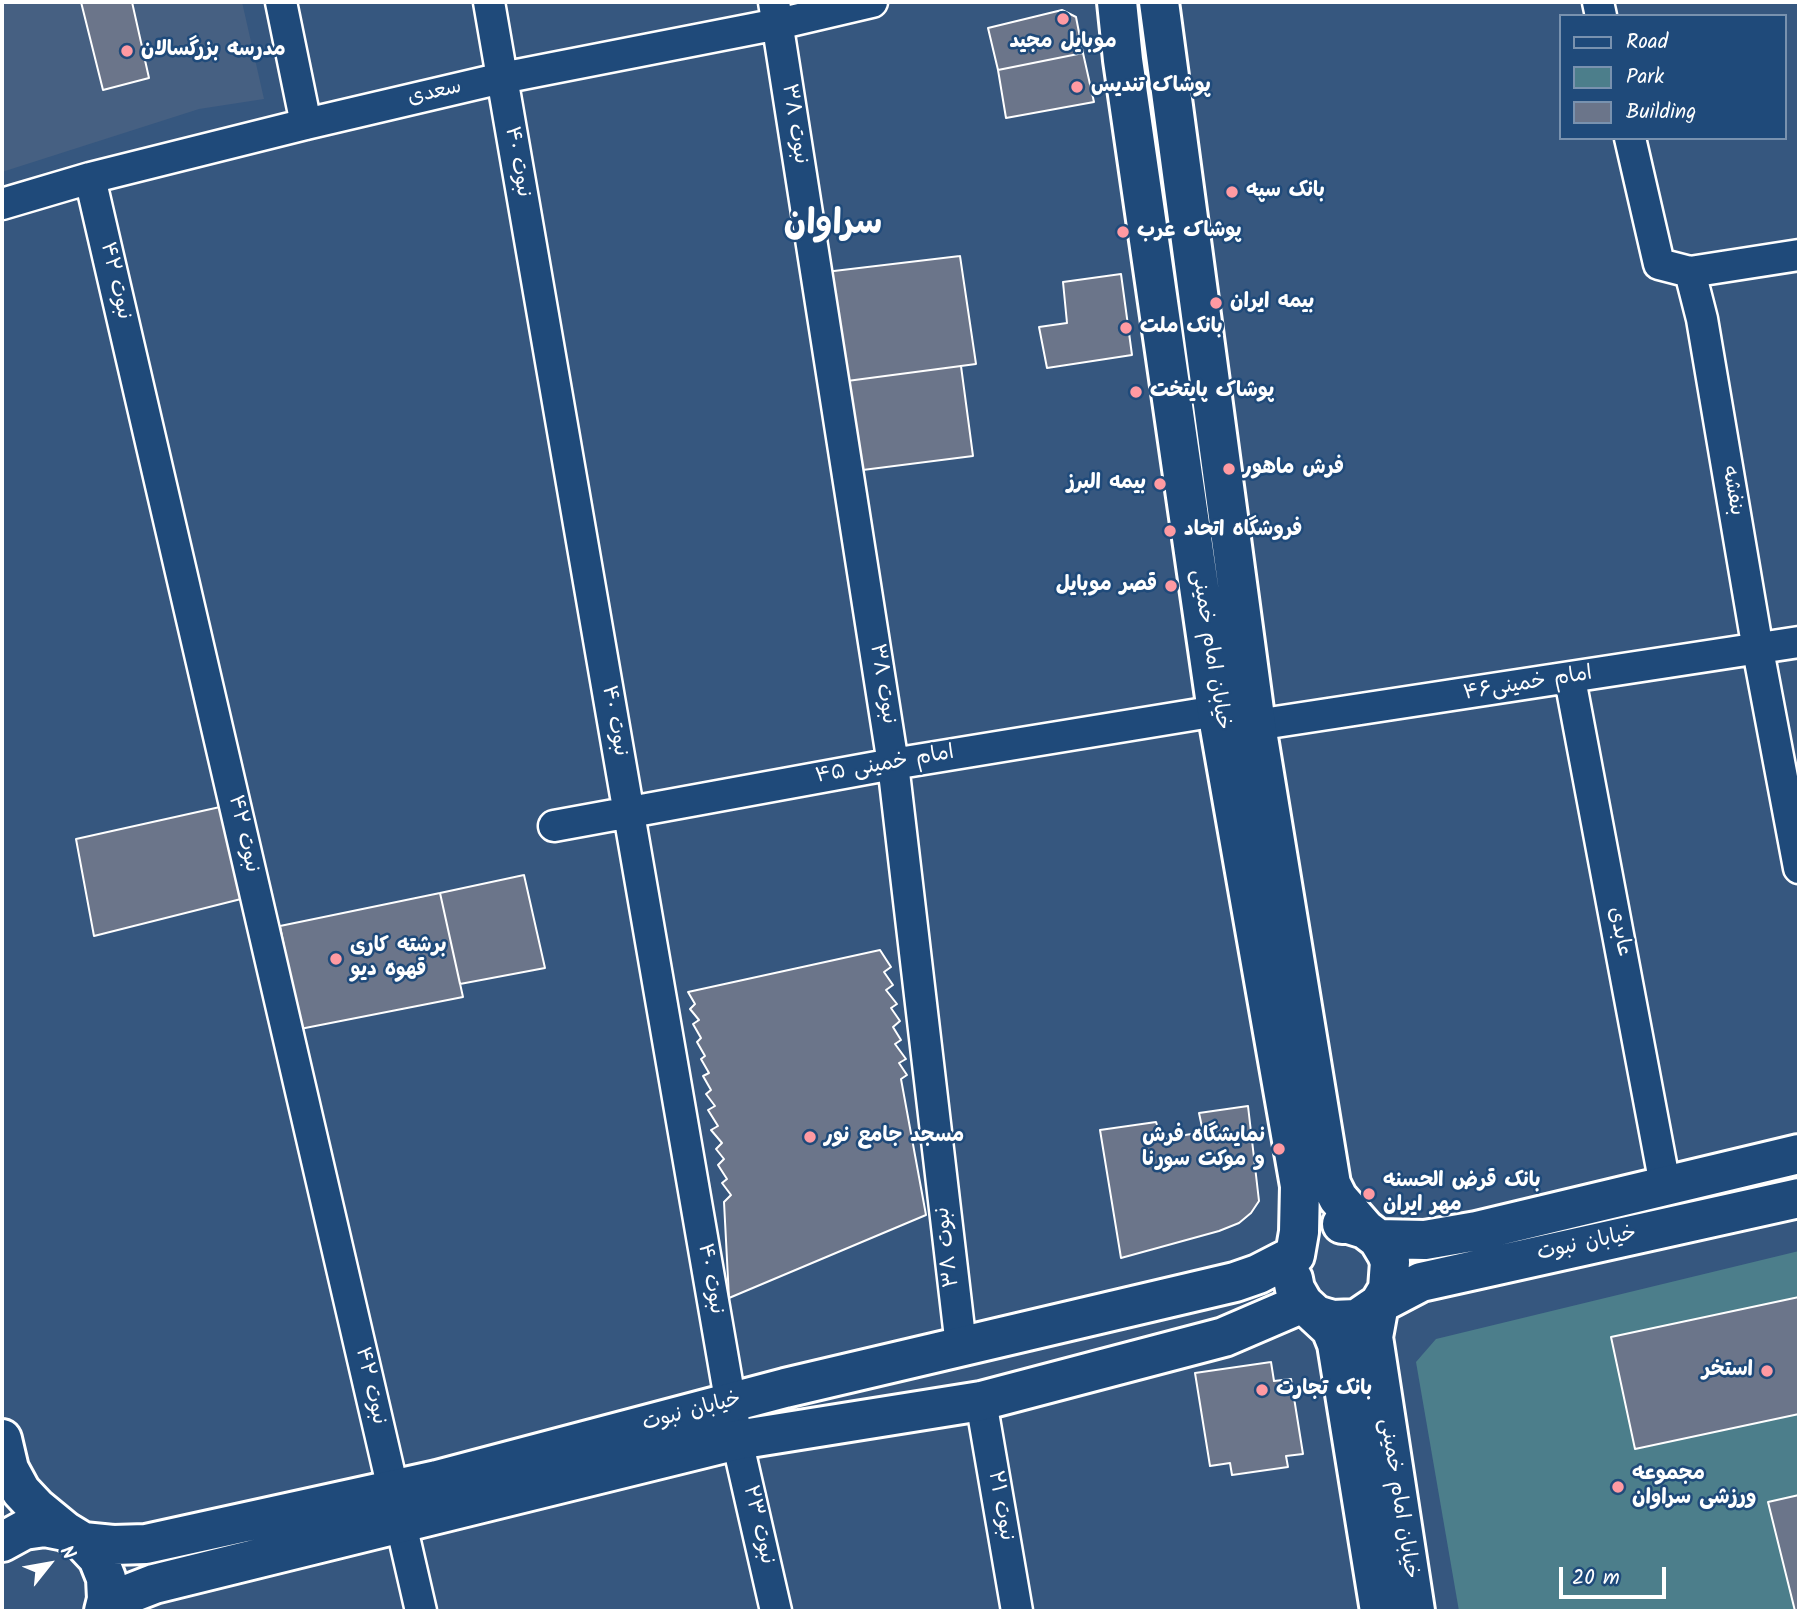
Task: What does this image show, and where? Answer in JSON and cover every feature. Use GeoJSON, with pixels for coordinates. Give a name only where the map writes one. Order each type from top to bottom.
{"type":"FeatureCollection","features":[{"type":"Feature","properties":{"kind":"main road","name":"خیابان امام خمینی"},"geometry":{"type":"LineString","coordinates":[[1117,2],[1123,60],[1217,711],[1300,1186],[1299,1232],[1295,1255]]}},
{"type":"Feature","properties":{"kind":"main road","name":"خیابان امام خمینی"},"geometry":{"type":"LineString","coordinates":[[1159,2],[1256,725],[1331,1184],[1338,1198],[1371,1234]]}},
{"type":"Feature","properties":{"kind":"main road","name":"خیابان نبوت"},"geometry":{"type":"LineString","coordinates":[[1371,1234],[1425,1240],[1464,1233],[1799,1154]]}},
{"type":"Feature","properties":{"kind":"main road","name":"خیابان نبوت"},"geometry":{"type":"LineString","coordinates":[[1379,1304],[1421,1282],[1799,1198]]}},
{"type":"Feature","properties":{"kind":"main road"},"geometry":{"type":"LineString","coordinates":[[1332,1224],[1349,1224],[1371,1234],[1387,1254],[1391,1271],[1388,1289],[1379,1304],[1365,1315],[1349,1321],[1332,1320],[1310,1309],[1295,1289],[1292,1272],[1295,1255],[1303,1241],[1316,1230],[1332,1224]]}},
{"type":"Feature","properties":{"kind":"main road","name":"خیابان نبوت"},"geometry":{"type":"LineString","coordinates":[[111,1611],[131,1593],[154,1584],[730,1403],[1235,1282],[1258,1274],[1295,1255]]}},
{"type":"Feature","properties":{"kind":"main road","name":"خیابان امام خمینی"},"geometry":{"type":"LineString","coordinates":[[1379,1304],[1373,1337],[1415,1611]]}},
{"type":"Feature","properties":{"kind":"main road","name":"خیابان امام خمینی"},"geometry":{"type":"LineString","coordinates":[[1310,1309],[1331,1329],[1337,1344],[1380,1611]]}},
{"type":"Feature","properties":{"kind":"main road","name":"خیابان نبوت"},"geometry":{"type":"LineString","coordinates":[[2,1542],[24,1530],[45,1527],[74,1537],[113,1545],[146,1544],[397,1506],[737,1440],[981,1401],[1224,1337],[1310,1309]]}},
{"type":"Feature","properties":{"kind":"main road"},"geometry":{"type":"LineString","coordinates":[[2,1512],[5,1454]]}},
{"type":"Feature","properties":{"kind":"main road"},"geometry":{"type":"LineString","coordinates":[[5,1454],[20,1491],[98,1558],[106,1578],[107,1599],[104,1611]]}},
{"type":"Feature","properties":{"kind":"street"},"geometry":{"type":"LineString","coordinates":[[281,2],[306,124]]}},
{"type":"Feature","properties":{"kind":"street","name":"نبوت ۴۰"},"geometry":{"type":"LineString","coordinates":[[489,2],[737,1440]]}},
{"type":"Feature","properties":{"kind":"street","name":"سعدی"},"geometry":{"type":"LineString","coordinates":[[2,204],[90,178],[306,124],[776,13],[872,2]]}},
{"type":"Feature","properties":{"kind":"street","name":"نبوت ۳۸"},"geometry":{"type":"LineString","coordinates":[[776,13],[893,764],[961,1346]]}},
{"type":"Feature","properties":{"kind":"street"},"geometry":{"type":"LineString","coordinates":[[1630,140],[1659,264],[1690,272],[1799,256]]}},
{"type":"Feature","properties":{"kind":"street","name":"نبوت ۴۲"},"geometry":{"type":"LineString","coordinates":[[90,178],[421,1611]]}},
{"type":"Feature","properties":{"kind":"street","name":"بنفشه"},"geometry":{"type":"LineString","coordinates":[[1690,272],[1702,319],[1758,650],[1799,868]]}},
{"type":"Feature","properties":{"kind":"street","name":"امام خمینی۴۶"},"geometry":{"type":"LineString","coordinates":[[1256,725],[1799,642]]}},
{"type":"Feature","properties":{"kind":"street","name":"عابدی"},"geometry":{"type":"LineString","coordinates":[[1570,679],[1665,1185]]}},
{"type":"Feature","properties":{"kind":"street","name":"امام خمینی ۴۵"},"geometry":{"type":"LineString","coordinates":[[554,827],[893,764],[1217,711]]}},
{"type":"Feature","properties":{"kind":"street","name":"نبوت ۲۱"},"geometry":{"type":"LineString","coordinates":[[981,1401],[1017,1611]]}},
{"type":"Feature","properties":{"kind":"street","name":"نبوت ۲۳"},"geometry":{"type":"LineString","coordinates":[[737,1440],[776,1611]]}},
{"type":"Feature","properties":{"kind":"shaded area","name":"مدرسه بزرگسالان"},"geometry":{"type":"Polygon","coordinates":[[[2,2],[242,2],[264,99],[199,109],[2,172],[2,2]]]}},
{"type":"Feature","properties":{"kind":"green space","name":"مجموعه ورزشی سراوان"},"geometry":{"type":"Polygon","coordinates":[[[1799,1251],[1799,1611],[1459,1611],[1416,1362],[1436,1339],[1799,1251]]]}},
{"type":"Feature","properties":{"kind":"building"},"geometry":{"type":"Polygon","coordinates":[[[81,2],[132,2],[149,78],[103,90],[81,2]]]}},
{"type":"Feature","properties":{"kind":"building"},"geometry":{"type":"Polygon","coordinates":[[[1062,10],[1076,17],[1083,53],[998,70],[988,28],[1062,10]]]}},
{"type":"Feature","properties":{"kind":"building"},"geometry":{"type":"Polygon","coordinates":[[[1083,53],[1094,102],[1006,118],[998,70],[1083,53]]]}},
{"type":"Feature","properties":{"kind":"building"},"geometry":{"type":"Polygon","coordinates":[[[960,256],[976,364],[832,383],[817,273],[960,256]]]}},
{"type":"Feature","properties":{"kind":"building"},"geometry":{"type":"Polygon","coordinates":[[[1121,274],[1132,355],[1047,368],[1039,327],[1067,323],[1063,282],[1121,274]]]}},
{"type":"Feature","properties":{"kind":"building"},"geometry":{"type":"Polygon","coordinates":[[[961,366],[973,456],[847,472],[832,383],[961,366]]]}},
{"type":"Feature","properties":{"kind":"building"},"geometry":{"type":"Polygon","coordinates":[[[220,807],[245,898],[94,936],[76,839],[220,807]]]}},
{"type":"Feature","properties":{"kind":"building"},"geometry":{"type":"Polygon","coordinates":[[[524,875],[545,968],[460,984],[440,893],[524,875]]]}},
{"type":"Feature","properties":{"kind":"building"},"geometry":{"type":"Polygon","coordinates":[[[440,893],[463,997],[300,1029],[280,926],[440,893]]]}},
{"type":"Feature","properties":{"kind":"building"},"geometry":{"type":"Polygon","coordinates":[[[880,950],[891,967],[884,972],[893,985],[886,990],[897,1004],[891,1008],[900,1021],[893,1027],[901,1040],[895,1044],[906,1059],[899,1063],[907,1075],[901,1079],[926,1215],[729,1298],[724,1202],[731,1195],[722,1183],[727,1179],[718,1165],[724,1159],[716,1149],[722,1143],[711,1130],[718,1126],[708,1110],[715,1106],[706,1094],[711,1090],[703,1076],[709,1073],[701,1059],[705,1056],[697,1042],[701,1038],[693,1024],[699,1020],[690,1009],[695,1004],[688,992],[880,950]]]}},
{"type":"Feature","properties":{"kind":"building"},"geometry":{"type":"Polygon","coordinates":[[[1248,1106],[1259,1201],[1251,1213],[1239,1223],[1219,1231],[1121,1258],[1100,1130],[1156,1122],[1162,1139],[1203,1132],[1199,1113],[1248,1106]]]}},
{"type":"Feature","properties":{"kind":"building"},"geometry":{"type":"Polygon","coordinates":[[[1799,1297],[1799,1414],[1635,1449],[1611,1337],[1799,1297]]]}},
{"type":"Feature","properties":{"kind":"building"},"geometry":{"type":"Polygon","coordinates":[[[1271,1362],[1274,1381],[1291,1379],[1303,1454],[1286,1456],[1288,1467],[1232,1475],[1230,1463],[1210,1466],[1195,1373],[1271,1362]]]}},
{"type":"Feature","properties":{"kind":"building"},"geometry":{"type":"Polygon","coordinates":[[[1799,1495],[1799,1611],[1795,1611],[1768,1502],[1799,1495]]]}},
{"type":"Feature","properties":{"kind":"place","name":"موبایل مجید"},"geometry":{"type":"Point","coordinates":[1063,19]}},
{"type":"Feature","properties":{"kind":"place","name":"مدرسه بزرگسالان"},"geometry":{"type":"Point","coordinates":[127,51]}},
{"type":"Feature","properties":{"kind":"place","name":"پوشاک تندیس"},"geometry":{"type":"Point","coordinates":[1077,87]}},
{"type":"Feature","properties":{"kind":"place","name":"بانک سپه"},"geometry":{"type":"Point","coordinates":[1232,192]}},
{"type":"Feature","properties":{"kind":"place","name":"پوشاک عرب"},"geometry":{"type":"Point","coordinates":[1123,232]}},
{"type":"Feature","properties":{"kind":"place","name":"بیمه ایران"},"geometry":{"type":"Point","coordinates":[1216,303]}},
{"type":"Feature","properties":{"kind":"place","name":"بانک ملت"},"geometry":{"type":"Point","coordinates":[1126,328]}},
{"type":"Feature","properties":{"kind":"place","name":"پوشاک پایتخت"},"geometry":{"type":"Point","coordinates":[1136,392]}},
{"type":"Feature","properties":{"kind":"place","name":"فرش ماهور"},"geometry":{"type":"Point","coordinates":[1229,469]}},
{"type":"Feature","properties":{"kind":"place","name":"بیمه البرز"},"geometry":{"type":"Point","coordinates":[1160,484]}},
{"type":"Feature","properties":{"kind":"place","name":"فروشگاه اتحاد"},"geometry":{"type":"Point","coordinates":[1170,531]}},
{"type":"Feature","properties":{"kind":"place","name":"قصر موبایل"},"geometry":{"type":"Point","coordinates":[1171,586]}},
{"type":"Feature","properties":{"kind":"place","name":"برشته کاری قهوه دیو"},"geometry":{"type":"Point","coordinates":[336,959]}},
{"type":"Feature","properties":{"kind":"place","name":"مسجد جامع نور"},"geometry":{"type":"Point","coordinates":[810,1137]}},
{"type":"Feature","properties":{"kind":"place","name":"نمایشگاه فرش و موکت سورنا"},"geometry":{"type":"Point","coordinates":[1279,1149]}},
{"type":"Feature","properties":{"kind":"place","name":"بانک قرض الحسنه مهر ایران"},"geometry":{"type":"Point","coordinates":[1369,1194]}},
{"type":"Feature","properties":{"kind":"place","name":"استخر"},"geometry":{"type":"Point","coordinates":[1767,1371]}},
{"type":"Feature","properties":{"kind":"place","name":"بانک تجارت"},"geometry":{"type":"Point","coordinates":[1262,1390]}},
{"type":"Feature","properties":{"kind":"place","name":"مجموعه ورزشی سراوان"},"geometry":{"type":"Point","coordinates":[1618,1487]}},
{"type":"Feature","properties":{"kind":"district","name":"سراوان"},"geometry":{"type":"Point","coordinates":[833,227]}}]}
